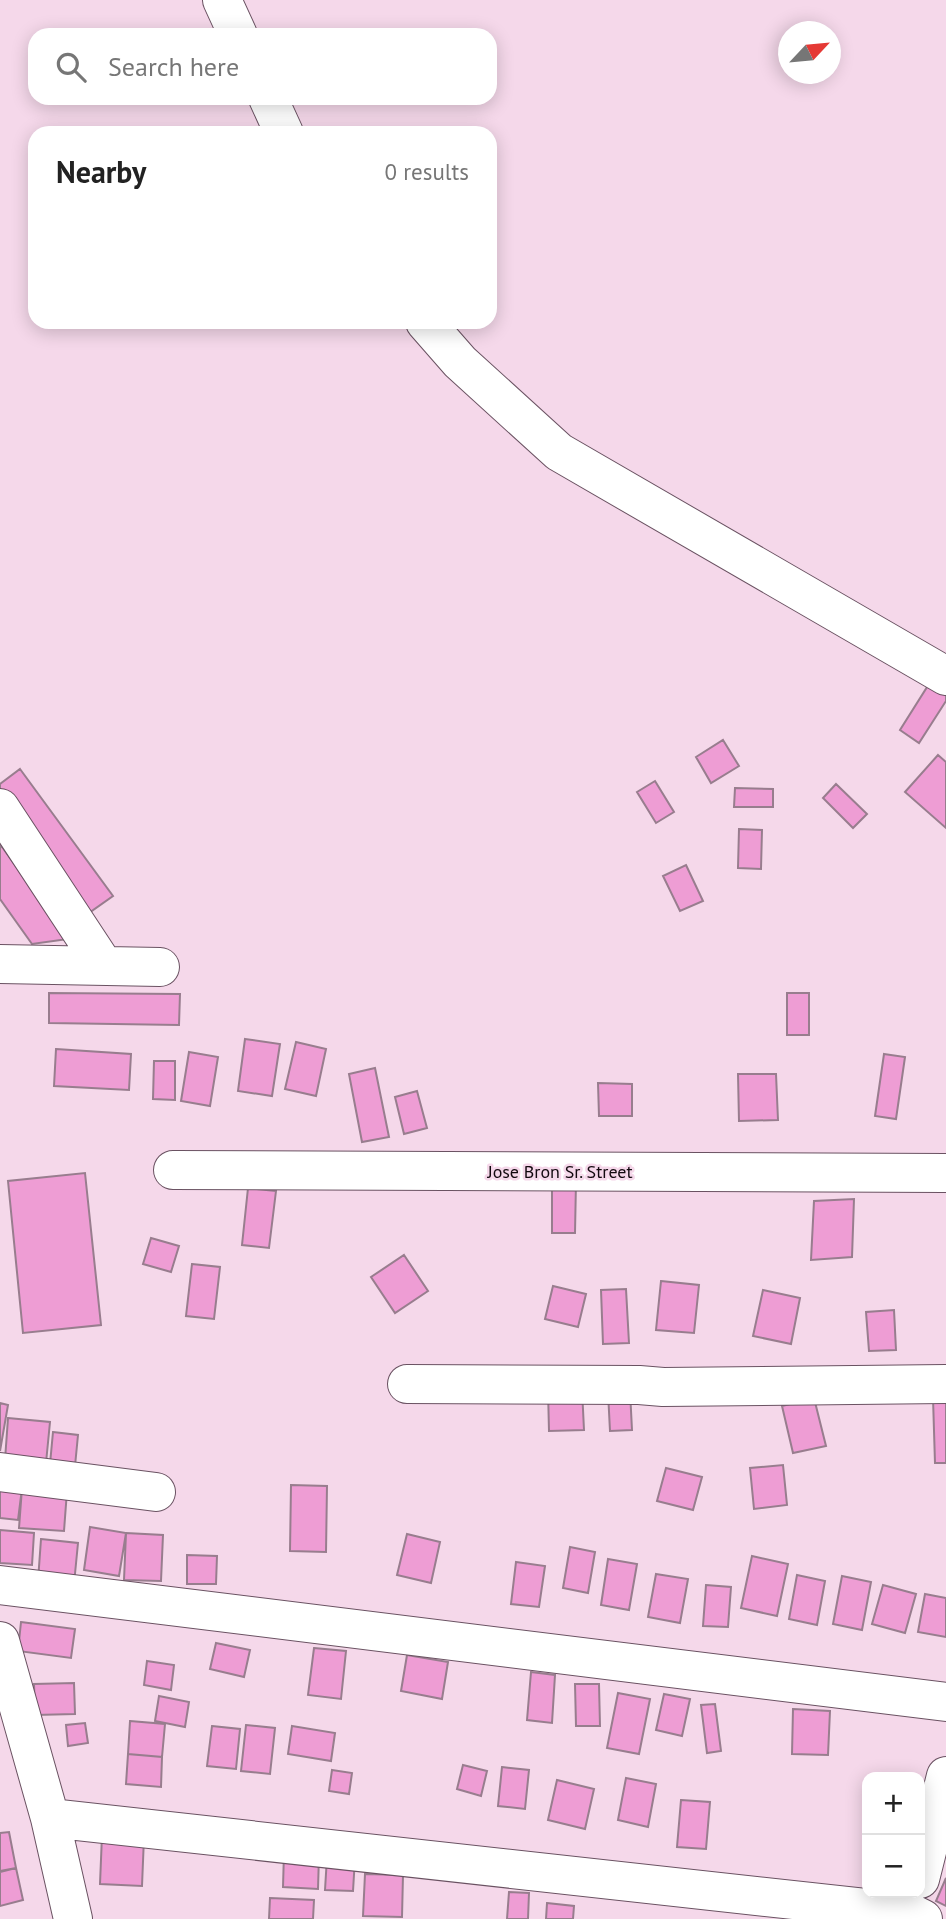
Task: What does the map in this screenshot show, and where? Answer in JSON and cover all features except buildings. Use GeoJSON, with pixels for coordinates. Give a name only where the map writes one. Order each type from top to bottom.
{"type":"FeatureCollection","features":[{"type":"Feature","properties":{"kind":"street"},"geometry":{"type":"LineString","coordinates":[[222,0],[235,28]]}},
{"type":"Feature","properties":{"kind":"street"},"geometry":{"type":"LineString","coordinates":[[271,105],[281,126]]}},
{"type":"Feature","properties":{"kind":"street"},"geometry":{"type":"LineString","coordinates":[[431,329],[460,362],[559,452],[946,676]]}},
{"type":"Feature","properties":{"kind":"street"},"geometry":{"type":"LineString","coordinates":[[3,819],[104,966]]}},
{"type":"Feature","properties":{"kind":"street"},"geometry":{"type":"LineString","coordinates":[[0,964],[160,967]]}},
{"type":"Feature","properties":{"kind":"street","name":"Jose Bron Sr. Street"},"geometry":{"type":"LineString","coordinates":[[173,1170],[946,1173]]}},
{"type":"Feature","properties":{"kind":"street"},"geometry":{"type":"LineString","coordinates":[[407,1384],[663,1387],[946,1384]]}},
{"type":"Feature","properties":{"kind":"street"},"geometry":{"type":"LineString","coordinates":[[0,1472],[156,1492]]}},
{"type":"Feature","properties":{"kind":"street"},"geometry":{"type":"LineString","coordinates":[[0,1585],[946,1702]]}},
{"type":"Feature","properties":{"kind":"street"},"geometry":{"type":"LineString","coordinates":[[0,1641],[50,1818],[73,1919]]}},
{"type":"Feature","properties":{"kind":"street"},"geometry":{"type":"LineString","coordinates":[[50,1818],[918,1901],[946,1776]]}}]}
